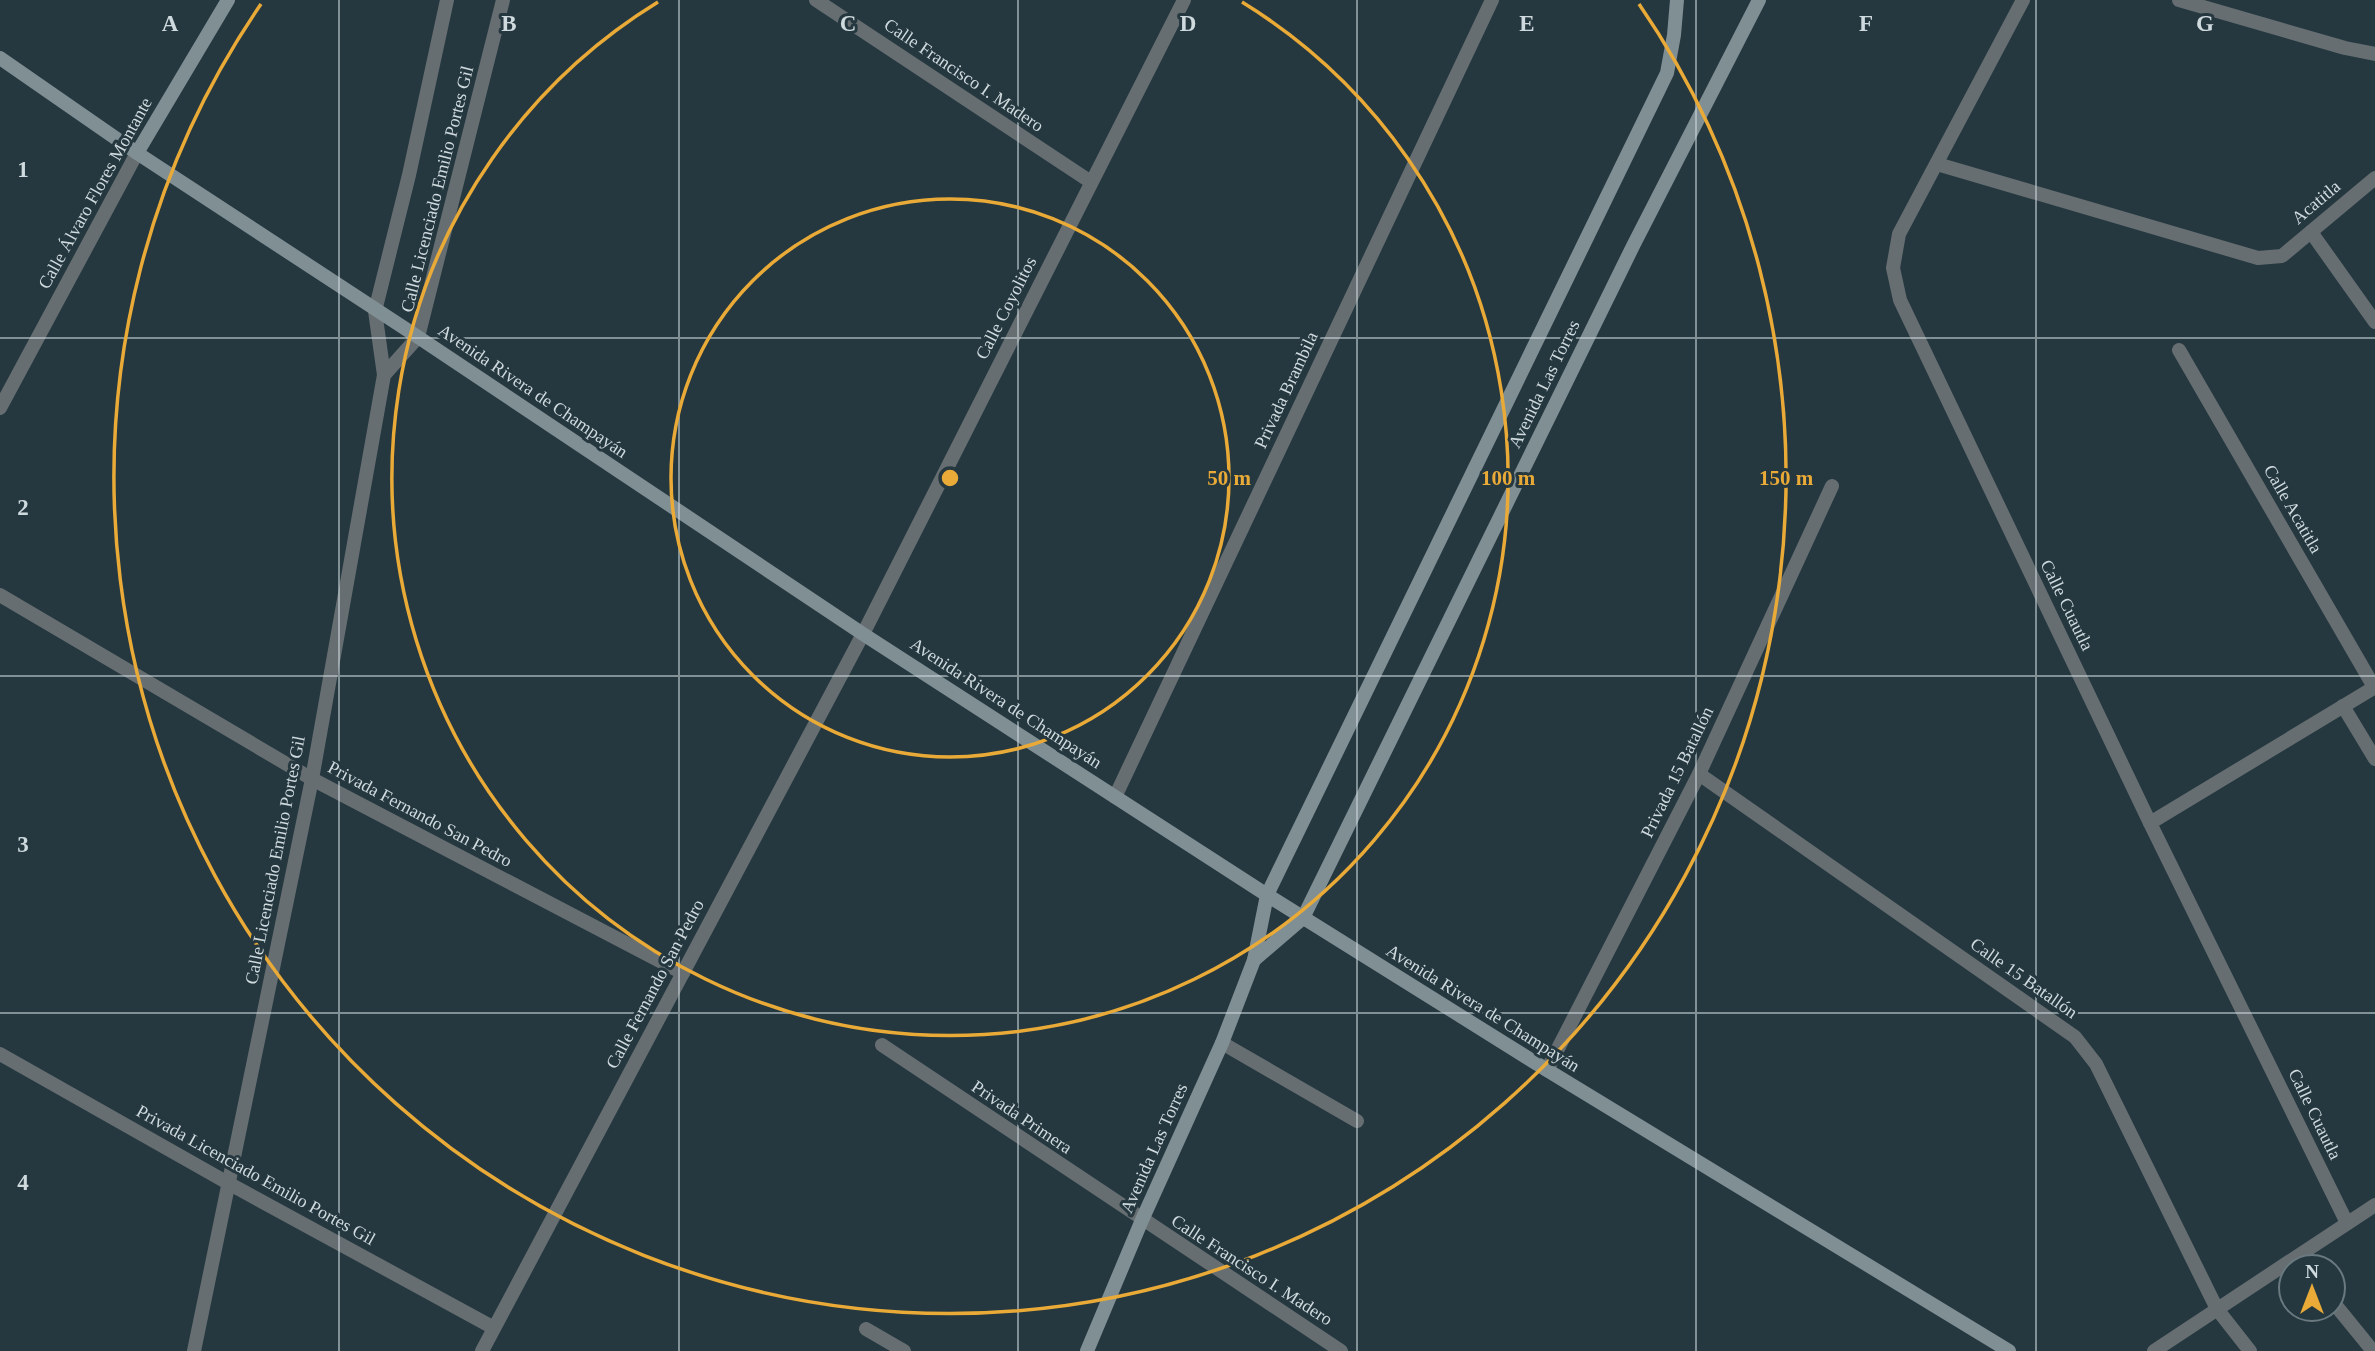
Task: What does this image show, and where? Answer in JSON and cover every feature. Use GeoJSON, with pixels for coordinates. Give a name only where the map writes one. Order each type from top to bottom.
{"type":"FeatureCollection","features":[{"type":"Feature","properties":{"kind":"street","name":"Calle Álvaro Flores Montante"},"geometry":{"type":"LineString","coordinates":[[0,408],[137,153],[228,0]]}},
{"type":"Feature","properties":{"kind":"street","name":"Calle Licenciado Emilio Portes Gil"},"geometry":{"type":"LineString","coordinates":[[194,1351],[312,779],[384,376],[375,311],[409,175],[447,0]]}},
{"type":"Feature","properties":{"kind":"street","name":"Calle Licenciado Emilio Portes Gil"},"geometry":{"type":"LineString","coordinates":[[384,376],[418,337],[503,0]]}},
{"type":"Feature","properties":{"kind":"street","name":"Calle Francisco I. Madero"},"geometry":{"type":"LineString","coordinates":[[816,0],[1091,182]]}},
{"type":"Feature","properties":{"kind":"street","name":"Calle Coyolitos"},"geometry":{"type":"LineString","coordinates":[[863,634],[1184,0]]}},
{"type":"Feature","properties":{"kind":"street","name":"Privada Brambila"},"geometry":{"type":"LineString","coordinates":[[1115,797],[1492,0]]}},
{"type":"Feature","properties":{"kind":"street","name":"Avenida Las Torres"},"geometry":{"type":"LineString","coordinates":[[1087,1351],[1142,1220],[1222,1043],[1254,960],[1266,895],[1667,73],[1677,0]]}},
{"type":"Feature","properties":{"kind":"street","name":"Avenida Las Torres"},"geometry":{"type":"LineString","coordinates":[[1254,960],[1303,918],[1633,246],[1759,0]]}},
{"type":"Feature","properties":{"kind":"street","name":"Calle Cuautla"},"geometry":{"type":"LineString","coordinates":[[2023,0],[1899,234],[1893,268],[1900,300],[2150,822],[2347,1223]]}},
{"type":"Feature","properties":{"kind":"street"},"geometry":{"type":"LineString","coordinates":[[2179,0],[2345,48],[2375,54]]}},
{"type":"Feature","properties":{"kind":"street","name":"Avenida Rivera de Champayán"},"geometry":{"type":"LineString","coordinates":[[0,58],[137,153],[863,634],[1266,895],[1547,1070],[2009,1351]]}},
{"type":"Feature","properties":{"kind":"street","name":"Acatitla"},"geometry":{"type":"LineString","coordinates":[[1937,164],[2258,258],[2282,256],[2375,178]]}},
{"type":"Feature","properties":{"kind":"street"},"geometry":{"type":"LineString","coordinates":[[2311,232],[2375,322]]}},
{"type":"Feature","properties":{"kind":"street","name":"Calle Acatitla"},"geometry":{"type":"LineString","coordinates":[[2179,350],[2374,687]]}},
{"type":"Feature","properties":{"kind":"street","name":"Privada 15 Batallón"},"geometry":{"type":"LineString","coordinates":[[1547,1070],[1699,774],[1832,486]]}},
{"type":"Feature","properties":{"kind":"street","name":"Privada Fernando San Pedro"},"geometry":{"type":"LineString","coordinates":[[0,595],[312,779],[683,973]]}},
{"type":"Feature","properties":{"kind":"street","name":"Calle Fernando San Pedro"},"geometry":{"type":"LineString","coordinates":[[482,1351],[863,634]]}},
{"type":"Feature","properties":{"kind":"street"},"geometry":{"type":"LineString","coordinates":[[2150,822],[2374,687]]}},
{"type":"Feature","properties":{"kind":"street"},"geometry":{"type":"LineString","coordinates":[[2343,706],[2375,759]]}},
{"type":"Feature","properties":{"kind":"street","name":"Calle 15 Batallón"},"geometry":{"type":"LineString","coordinates":[[1699,774],[2075,1037],[2096,1064],[2217,1308],[2250,1351]]}},
{"type":"Feature","properties":{"kind":"street"},"geometry":{"type":"LineString","coordinates":[[1222,1043],[1357,1121]]}},
{"type":"Feature","properties":{"kind":"street","name":"Privada Primera"},"geometry":{"type":"LineString","coordinates":[[881,1045],[1142,1220]]}},
{"type":"Feature","properties":{"kind":"street","name":"Privada Licenciado Emilio Portes Gil"},"geometry":{"type":"LineString","coordinates":[[0,1054],[494,1328]]}},
{"type":"Feature","properties":{"kind":"street"},"geometry":{"type":"LineString","coordinates":[[2311,1253],[2347,1223],[2375,1205]]}},
{"type":"Feature","properties":{"kind":"street","name":"Calle Francisco I. Madero"},"geometry":{"type":"LineString","coordinates":[[1142,1220],[1341,1351]]}},
{"type":"Feature","properties":{"kind":"street"},"geometry":{"type":"LineString","coordinates":[[2154,1351],[2217,1308],[2277,1275]]}},
{"type":"Feature","properties":{"kind":"street"},"geometry":{"type":"LineString","coordinates":[[2347,1319],[2373,1351]]}},
{"type":"Feature","properties":{"kind":"street"},"geometry":{"type":"LineString","coordinates":[[866,1329],[904,1351]]}}]}
